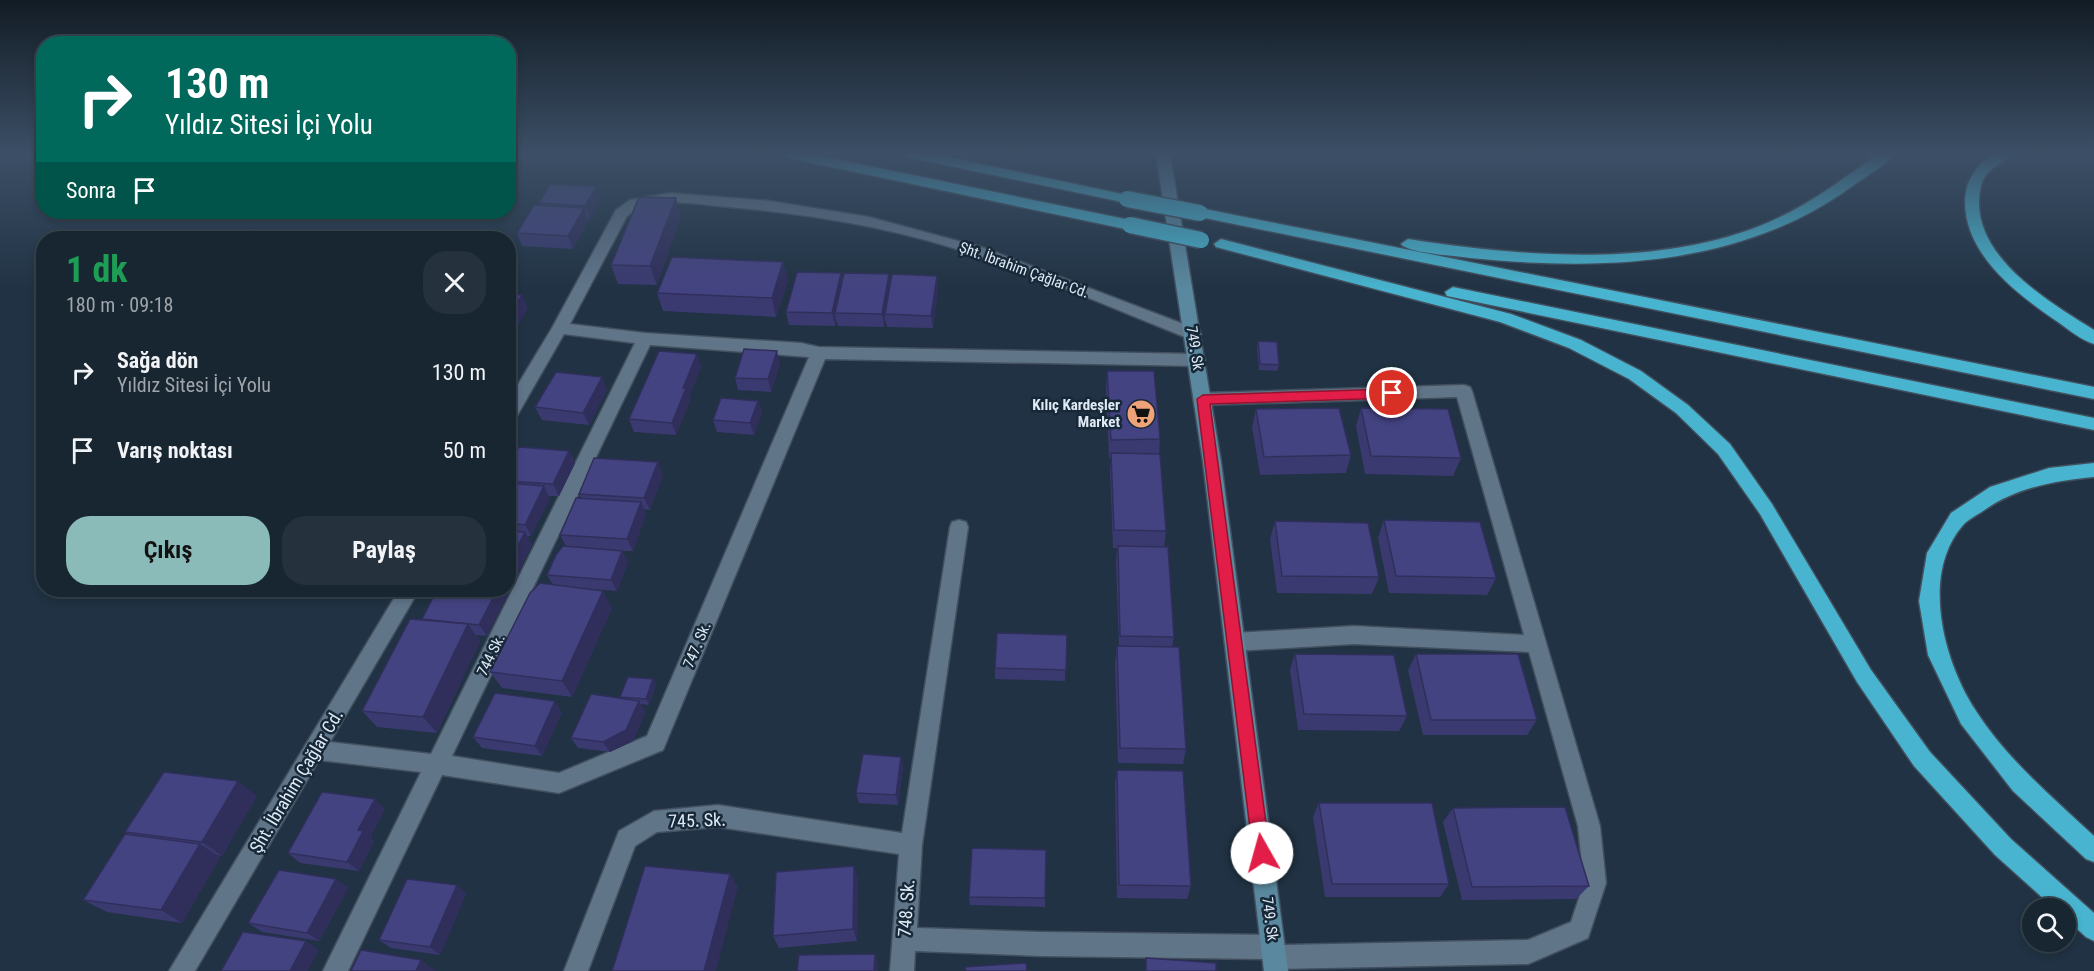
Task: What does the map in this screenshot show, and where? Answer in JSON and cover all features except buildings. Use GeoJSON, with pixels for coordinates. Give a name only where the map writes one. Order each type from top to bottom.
{"type":"FeatureCollection","features":[{"type":"Feature","properties":{"kind":"highway"},"geometry":{"type":"LineString","coordinates":[[1007,199],[2094,424]]}},
{"type":"Feature","properties":{"kind":"highway"},"geometry":{"type":"LineString","coordinates":[[1141,199],[1413,245],[1523,257],[1604,259],[1688,250],[1752,233],[1805,211],[1822,199]]}},
{"type":"Feature","properties":{"kind":"highway"},"geometry":{"type":"LineString","coordinates":[[1972,199],[1971,205],[1980,237],[2001,268],[2045,307],[2094,338]]}},
{"type":"Feature","properties":{"kind":"highway"},"geometry":{"type":"LineString","coordinates":[[1201,210],[2094,393]]}},
{"type":"Feature","properties":{"kind":"highway"},"geometry":{"type":"LineString","coordinates":[[1221,244],[1505,318],[1575,344],[1635,375],[1682,409],[1724,449],[1766,509],[1864,676],[1922,759],[2003,847],[2094,929]]}},
{"type":"Feature","properties":{"kind":"highway"},"geometry":{"type":"LineString","coordinates":[[2094,470],[2049,475],[1996,492],[1958,518],[1936,553],[1929,601],[1938,655],[1968,717],[2021,784],[2094,851]]}},
{"type":"Feature","properties":{"kind":"street","name":"Şht. İbrahim Çağlar Cd."},"geometry":{"type":"LineString","coordinates":[[516,403],[560,328],[621,213],[635,203],[657,199]]}},
{"type":"Feature","properties":{"kind":"street","name":"Şht. İbrahim Çağlar Cd."},"geometry":{"type":"LineString","coordinates":[[696,199],[770,206],[869,222],[979,251],[1193,334]]}},
{"type":"Feature","properties":{"kind":"street","name":"749. Sk"},"geometry":{"type":"LineString","coordinates":[[1171,199],[1203,399],[1275,958]]}},
{"type":"Feature","properties":{"kind":"street"},"geometry":{"type":"LineString","coordinates":[[560,328],[645,339],[810,351],[1197,360]]}},
{"type":"Feature","properties":{"kind":"street","name":"744 Sk."},"geometry":{"type":"LineString","coordinates":[[335,971],[645,339]]}},
{"type":"Feature","properties":{"kind":"street","name":"747. Sk."},"geometry":{"type":"LineString","coordinates":[[314,750],[478,769],[559,783],[655,743],[810,351]]}},
{"type":"Feature","properties":{"kind":"street"},"geometry":{"type":"LineString","coordinates":[[904,939],[1275,958],[1528,952],[1580,930],[1595,883],[1589,826],[1464,391],[1203,399]]}},
{"type":"Feature","properties":{"kind":"street","name":"748. Sk."},"geometry":{"type":"LineString","coordinates":[[902,971],[911,845],[959,527]]}},
{"type":"Feature","properties":{"kind":"street","name":"Şht. İbrahim Çağlar Cd."},"geometry":{"type":"LineString","coordinates":[[181,971],[405,597]]}},
{"type":"Feature","properties":{"kind":"street"},"geometry":{"type":"LineString","coordinates":[[1235,642],[1354,634],[1537,644]]}},
{"type":"Feature","properties":{"kind":"street","name":"745. Sk."},"geometry":{"type":"LineString","coordinates":[[576,971],[627,839],[654,822],[718,816],[911,845]]}},
{"type":"Feature","properties":{"kind":"place","name":"Kılıç Kardeşler Market"},"geometry":{"type":"Point","coordinates":[1141,414]}},
{"type":"Feature","properties":{"kind":"route"},"geometry":{"type":"LineString","coordinates":[[1262,853],[1203,399],[1392,393]]}}]}
